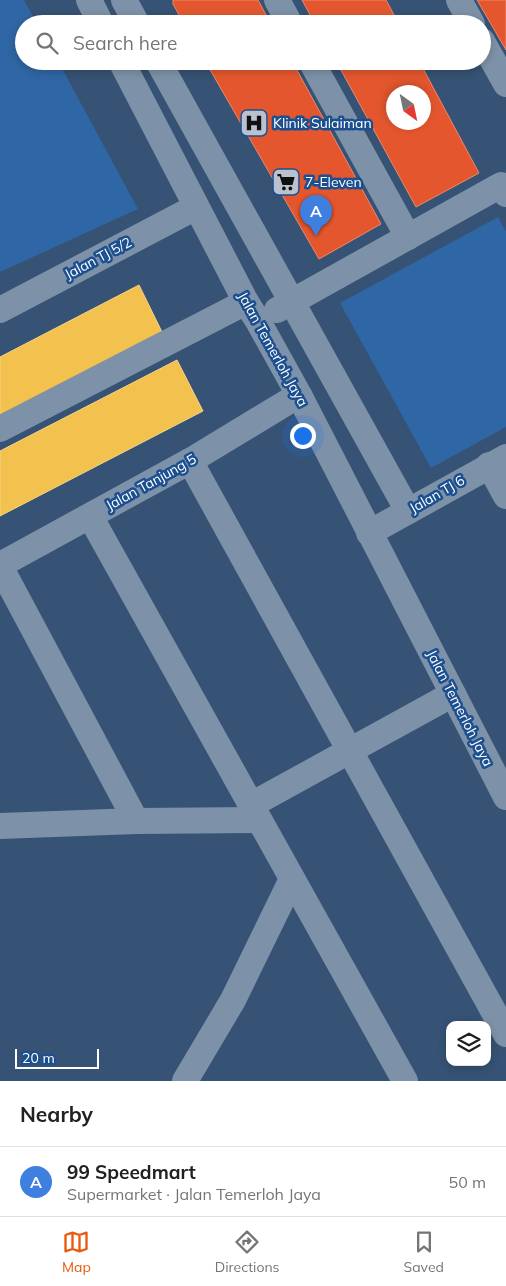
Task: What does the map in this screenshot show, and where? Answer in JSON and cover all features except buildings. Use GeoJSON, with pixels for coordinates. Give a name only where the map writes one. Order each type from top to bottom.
{"type":"FeatureCollection","features":[{"type":"Feature","properties":{"kind":"street"},"geometry":{"type":"LineString","coordinates":[[89,0],[96,15]]}},
{"type":"Feature","properties":{"kind":"street"},"geometry":{"type":"LineString","coordinates":[[124,0],[132,15]]}},
{"type":"Feature","properties":{"kind":"street"},"geometry":{"type":"LineString","coordinates":[[277,0],[285,15]]}},
{"type":"Feature","properties":{"kind":"street"},"geometry":{"type":"LineString","coordinates":[[459,0],[467,15]]}},
{"type":"Feature","properties":{"kind":"street"},"geometry":{"type":"LineString","coordinates":[[491,58],[506,84]]}},
{"type":"Feature","properties":{"kind":"street","name":"Jalan Temerloh Jaya"},"geometry":{"type":"LineString","coordinates":[[126,70],[252,312],[299,395],[453,694],[504,787]]}},
{"type":"Feature","properties":{"kind":"street"},"geometry":{"type":"LineString","coordinates":[[163,70],[408,511]]}},
{"type":"Feature","properties":{"kind":"street"},"geometry":{"type":"LineString","coordinates":[[316,70],[408,237]]}},
{"type":"Feature","properties":{"kind":"street"},"geometry":{"type":"LineString","coordinates":[[0,429],[252,312],[292,302],[504,186]]}},
{"type":"Feature","properties":{"kind":"street","name":"Jalan TJ 5/2"},"geometry":{"type":"LineString","coordinates":[[0,310],[196,207]]}},
{"type":"Feature","properties":{"kind":"street","name":"Jalan Tanjung 5"},"geometry":{"type":"LineString","coordinates":[[3,558],[90,516],[190,461],[299,395]]}},
{"type":"Feature","properties":{"kind":"street"},"geometry":{"type":"LineString","coordinates":[[190,461],[506,1034]]}},
{"type":"Feature","properties":{"kind":"street"},"geometry":{"type":"LineString","coordinates":[[497,461],[506,496]]}},
{"type":"Feature","properties":{"kind":"street","name":"Jalan TJ 6"},"geometry":{"type":"LineString","coordinates":[[369,533],[497,461]]}},
{"type":"Feature","properties":{"kind":"street"},"geometry":{"type":"LineString","coordinates":[[90,516],[405,1081]]}},
{"type":"Feature","properties":{"kind":"street"},"geometry":{"type":"LineString","coordinates":[[3,558],[136,821]]}},
{"type":"Feature","properties":{"kind":"street"},"geometry":{"type":"LineString","coordinates":[[0,826],[136,821],[255,812],[349,750],[453,694]]}},
{"type":"Feature","properties":{"kind":"street"},"geometry":{"type":"LineString","coordinates":[[186,1081],[233,1000],[292,879]]}},
{"type":"Feature","properties":{"kind":"shaded area"},"geometry":{"type":"Polygon","coordinates":[[[0,0],[24,0],[32,15],[15,15],[15,70],[63,70],[138,209],[0,272],[0,0]]]}},
{"type":"Feature","properties":{"kind":"shaded area"},"geometry":{"type":"Polygon","coordinates":[[[498,217],[506,232],[506,427],[431,468],[340,303],[498,217]]]}},
{"type":"Feature","properties":{"kind":"place","name":"Klinik Sulaiman"},"geometry":{"type":"Point","coordinates":[254,123]}},
{"type":"Feature","properties":{"kind":"place","name":"7-Eleven"},"geometry":{"type":"Point","coordinates":[286,182]}},
{"type":"Feature","properties":{"kind":"place","name":"99 Speedmart"},"geometry":{"type":"Point","coordinates":[316,236]}}]}
